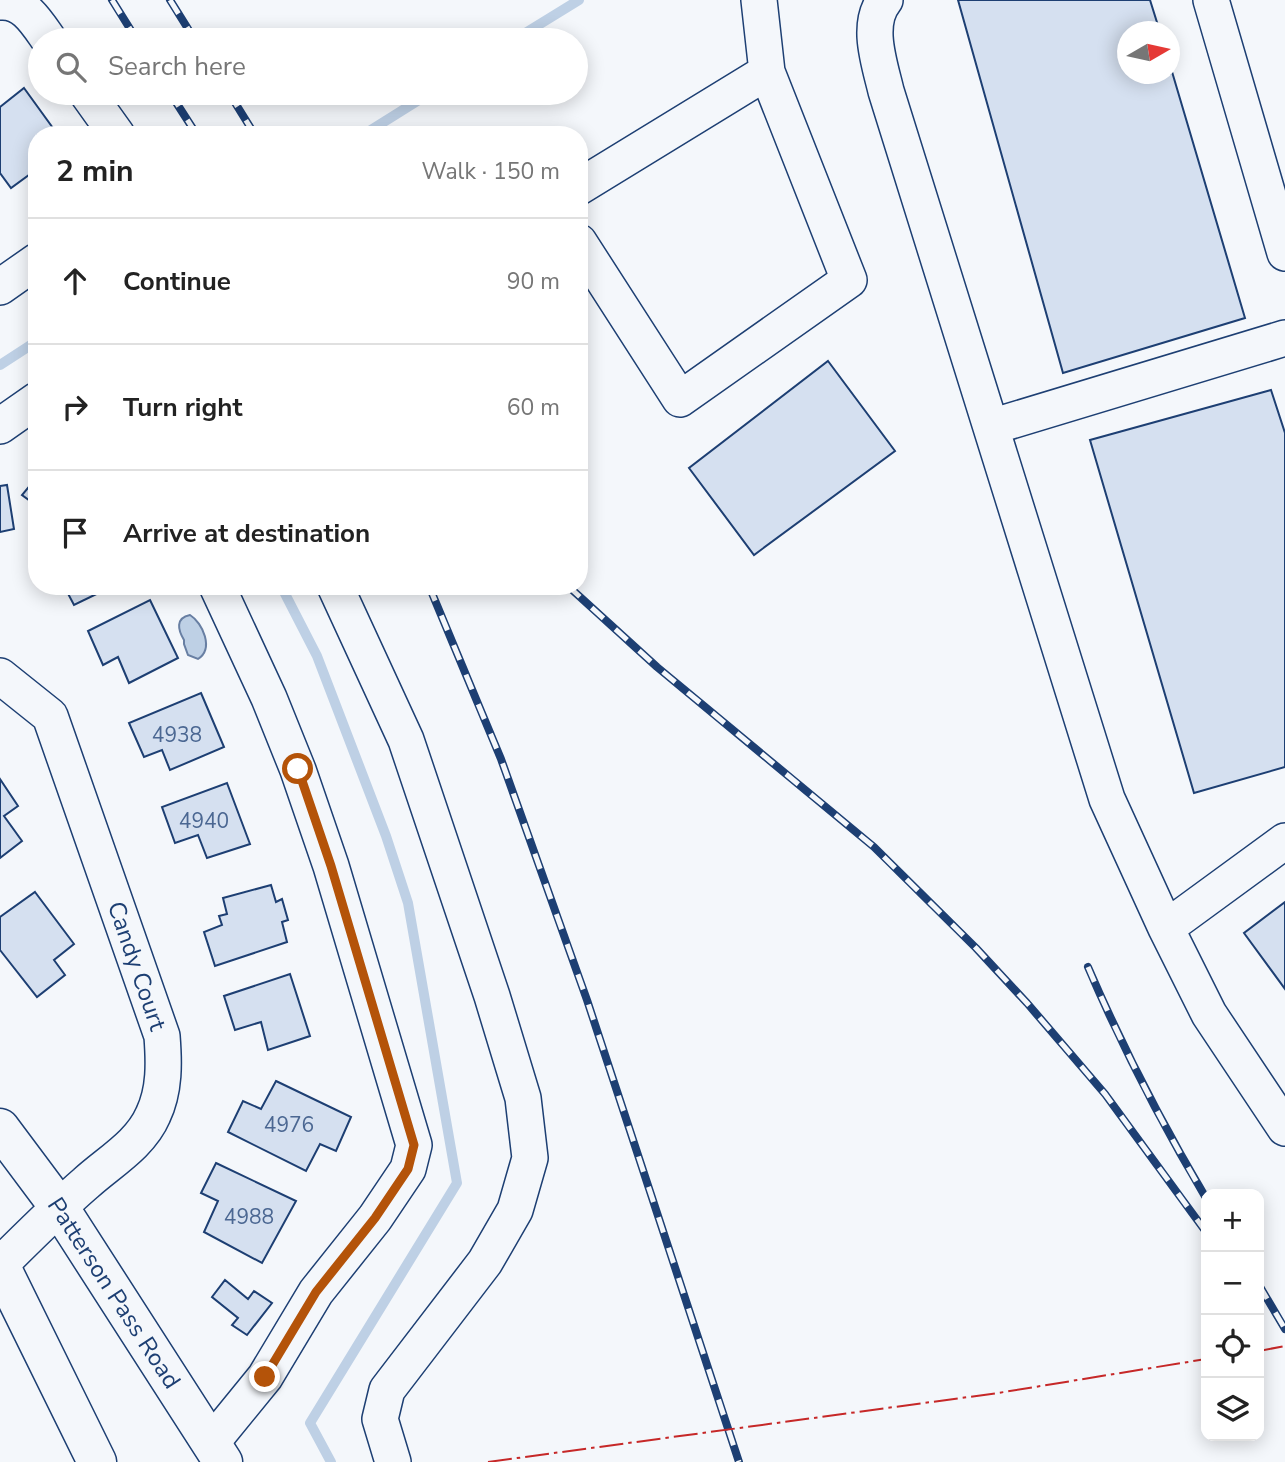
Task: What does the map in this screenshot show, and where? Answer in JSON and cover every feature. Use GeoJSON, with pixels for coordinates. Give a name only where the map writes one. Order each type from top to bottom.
{"type":"FeatureCollection","features":[{"type":"Feature","properties":{"kind":"main road","name":"Patterson Pass Road"},"geometry":{"type":"LineString","coordinates":[[0,1128],[59,1207],[218,1452]]}},
{"type":"Feature","properties":{"kind":"main road"},"geometry":{"type":"LineString","coordinates":[[0,1265],[97,1462]]}},
{"type":"Feature","properties":{"kind":"street"},"geometry":{"type":"LineString","coordinates":[[588,256],[680,399],[849,280],[767,72],[759,0]]}},
{"type":"Feature","properties":{"kind":"street"},"geometry":{"type":"LineString","coordinates":[[885,0],[881,5],[874,39],[886,91],[1107,799],[1209,1014],[1285,1128]]}},
{"type":"Feature","properties":{"kind":"street"},"geometry":{"type":"LineString","coordinates":[[1211,0],[1285,253]]}},
{"type":"Feature","properties":{"kind":"street"},"geometry":{"type":"LineString","coordinates":[[0,2],[17,4],[40,28]]}},
{"type":"Feature","properties":{"kind":"street"},"geometry":{"type":"LineString","coordinates":[[588,181],[767,72]]}},
{"type":"Feature","properties":{"kind":"street"},"geometry":{"type":"LineString","coordinates":[[96,105],[111,126]]}},
{"type":"Feature","properties":{"kind":"street"},"geometry":{"type":"LineString","coordinates":[[0,287],[28,267]]}},
{"type":"Feature","properties":{"kind":"street"},"geometry":{"type":"LineString","coordinates":[[991,427],[1285,338]]}},
{"type":"Feature","properties":{"kind":"street"},"geometry":{"type":"LineString","coordinates":[[0,426],[28,406]]}},
{"type":"Feature","properties":{"kind":"street"},"geometry":{"type":"LineString","coordinates":[[218,1452],[316,1292],[375,1218],[408,1169],[414,1145],[335,879],[298,769],[270,698],[221,595]]}},
{"type":"Feature","properties":{"kind":"street"},"geometry":{"type":"LineString","coordinates":[[339,595],[406,740],[492,996],[523,1098],[530,1158],[515,1210],[485,1262],[387,1391],[380,1419],[393,1462]]}},
{"type":"Feature","properties":{"kind":"street","name":"Candy Court"},"geometry":{"type":"LineString","coordinates":[[0,676],[50,716],[162,1036],[164,1073],[153,1115],[130,1148],[99,1171],[0,1265]]}},
{"type":"Feature","properties":{"kind":"street"},"geometry":{"type":"LineString","coordinates":[[1166,928],[1285,841]]}},
{"type":"Feature","properties":{"kind":"water"},"geometry":{"type":"Polygon","coordinates":[[[190,615],[205,636],[205,649],[198,659],[188,655],[179,628],[182,619],[190,615]]]}},
{"type":"Feature","properties":{"kind":"building"},"geometry":{"type":"Polygon","coordinates":[[[958,0],[1150,0],[1157,21],[1117,21],[1117,84],[1176,84],[1245,318],[1063,373],[958,0]]]}},
{"type":"Feature","properties":{"kind":"building"},"geometry":{"type":"Polygon","coordinates":[[[24,88],[28,94],[28,105],[36,105],[51,126],[28,126],[28,176],[11,188],[0,173],[0,107],[24,88]]]}},
{"type":"Feature","properties":{"kind":"building"},"geometry":{"type":"Polygon","coordinates":[[[828,361],[895,451],[754,555],[689,468],[828,361]]]}},
{"type":"Feature","properties":{"kind":"building"},"geometry":{"type":"Polygon","coordinates":[[[1271,390],[1285,433],[1285,767],[1194,793],[1090,440],[1271,390]]]}},
{"type":"Feature","properties":{"kind":"building"},"geometry":{"type":"Polygon","coordinates":[[[7,485],[14,529],[0,532],[0,486],[7,485]]]}},
{"type":"Feature","properties":{"kind":"building"},"geometry":{"type":"Polygon","coordinates":[[[28,488],[28,499],[22,495],[28,488]]]}},
{"type":"Feature","properties":{"kind":"building"},"geometry":{"type":"Polygon","coordinates":[[[69,595],[95,595],[74,605],[69,595]]]}},
{"type":"Feature","properties":{"kind":"building"},"geometry":{"type":"Polygon","coordinates":[[[150,600],[178,658],[129,683],[118,657],[103,665],[88,631],[150,600]]]}},
{"type":"Feature","properties":{"kind":"building"},"geometry":{"type":"Polygon","coordinates":[[[201,693],[224,747],[170,770],[162,750],[144,757],[129,723],[201,693]]]}},
{"type":"Feature","properties":{"kind":"building"},"geometry":{"type":"Polygon","coordinates":[[[0,779],[18,806],[4,816],[22,841],[0,858],[0,779]]]}},
{"type":"Feature","properties":{"kind":"building"},"geometry":{"type":"Polygon","coordinates":[[[227,783],[250,844],[207,858],[198,835],[175,843],[162,807],[227,783]]]}},
{"type":"Feature","properties":{"kind":"building"},"geometry":{"type":"Polygon","coordinates":[[[271,885],[276,902],[282,899],[288,920],[282,922],[287,942],[215,966],[204,932],[222,925],[219,916],[227,914],[223,898],[271,885]]]}},
{"type":"Feature","properties":{"kind":"building"},"geometry":{"type":"Polygon","coordinates":[[[35,892],[74,944],[54,960],[65,975],[37,997],[0,950],[0,917],[35,892]]]}},
{"type":"Feature","properties":{"kind":"building"},"geometry":{"type":"Polygon","coordinates":[[[1285,902],[1285,989],[1244,933],[1285,902]]]}},
{"type":"Feature","properties":{"kind":"building"},"geometry":{"type":"Polygon","coordinates":[[[290,974],[310,1036],[268,1050],[261,1022],[235,1030],[224,996],[290,974]]]}},
{"type":"Feature","properties":{"kind":"building"},"geometry":{"type":"Polygon","coordinates":[[[276,1081],[351,1117],[336,1151],[320,1144],[306,1171],[228,1132],[243,1101],[261,1109],[276,1081]]]}},
{"type":"Feature","properties":{"kind":"building"},"geometry":{"type":"Polygon","coordinates":[[[216,1163],[296,1201],[262,1263],[204,1232],[218,1201],[201,1193],[216,1163]]]}},
{"type":"Feature","properties":{"kind":"building"},"geometry":{"type":"Polygon","coordinates":[[[225,1280],[248,1299],[254,1291],[272,1303],[247,1335],[232,1325],[238,1318],[212,1297],[225,1280]]]}},
{"type":"Feature","properties":{"kind":"waterway"},"geometry":{"type":"LineString","coordinates":[[534,28],[579,0]]}},
{"type":"Feature","properties":{"kind":"waterway"},"geometry":{"type":"LineString","coordinates":[[377,126],[411,105]]}},
{"type":"Feature","properties":{"kind":"waterway"},"geometry":{"type":"LineString","coordinates":[[0,365],[28,347]]}},
{"type":"Feature","properties":{"kind":"waterway"},"geometry":{"type":"LineString","coordinates":[[286,595],[317,656],[386,836],[408,903],[457,1183],[310,1423],[331,1462]]}},
{"type":"Feature","properties":{"kind":"railway"},"geometry":{"type":"LineString","coordinates":[[112,0],[130,28]]}},
{"type":"Feature","properties":{"kind":"railway"},"geometry":{"type":"LineString","coordinates":[[170,0],[188,28]]}},
{"type":"Feature","properties":{"kind":"railway"},"geometry":{"type":"LineString","coordinates":[[178,105],[191,126]]}},
{"type":"Feature","properties":{"kind":"railway"},"geometry":{"type":"LineString","coordinates":[[236,105],[249,126]]}},
{"type":"Feature","properties":{"kind":"railway"},"geometry":{"type":"LineString","coordinates":[[433,595],[501,759],[587,1000],[739,1462]]}},
{"type":"Feature","properties":{"kind":"railway"},"geometry":{"type":"LineString","coordinates":[[578,595],[657,667],[874,847],[976,948],[1105,1094],[1201,1225]]}},
{"type":"Feature","properties":{"kind":"railway"},"geometry":{"type":"LineString","coordinates":[[1088,967],[1143,1084],[1201,1189]]}},
{"type":"Feature","properties":{"kind":"railway"},"geometry":{"type":"LineString","coordinates":[[1264,1293],[1285,1329]]}},
{"type":"Feature","properties":{"kind":"power"},"geometry":{"type":"LineString","coordinates":[[1264,1350],[1285,1346]]}},
{"type":"Feature","properties":{"kind":"power"},"geometry":{"type":"LineString","coordinates":[[488,1462],[998,1393],[1201,1360]]}},
{"type":"Feature","properties":{"kind":"route"},"geometry":{"type":"LineString","coordinates":[[265,1377],[316,1292],[375,1218],[408,1169],[414,1145],[331,866],[298,769]]}}]}
